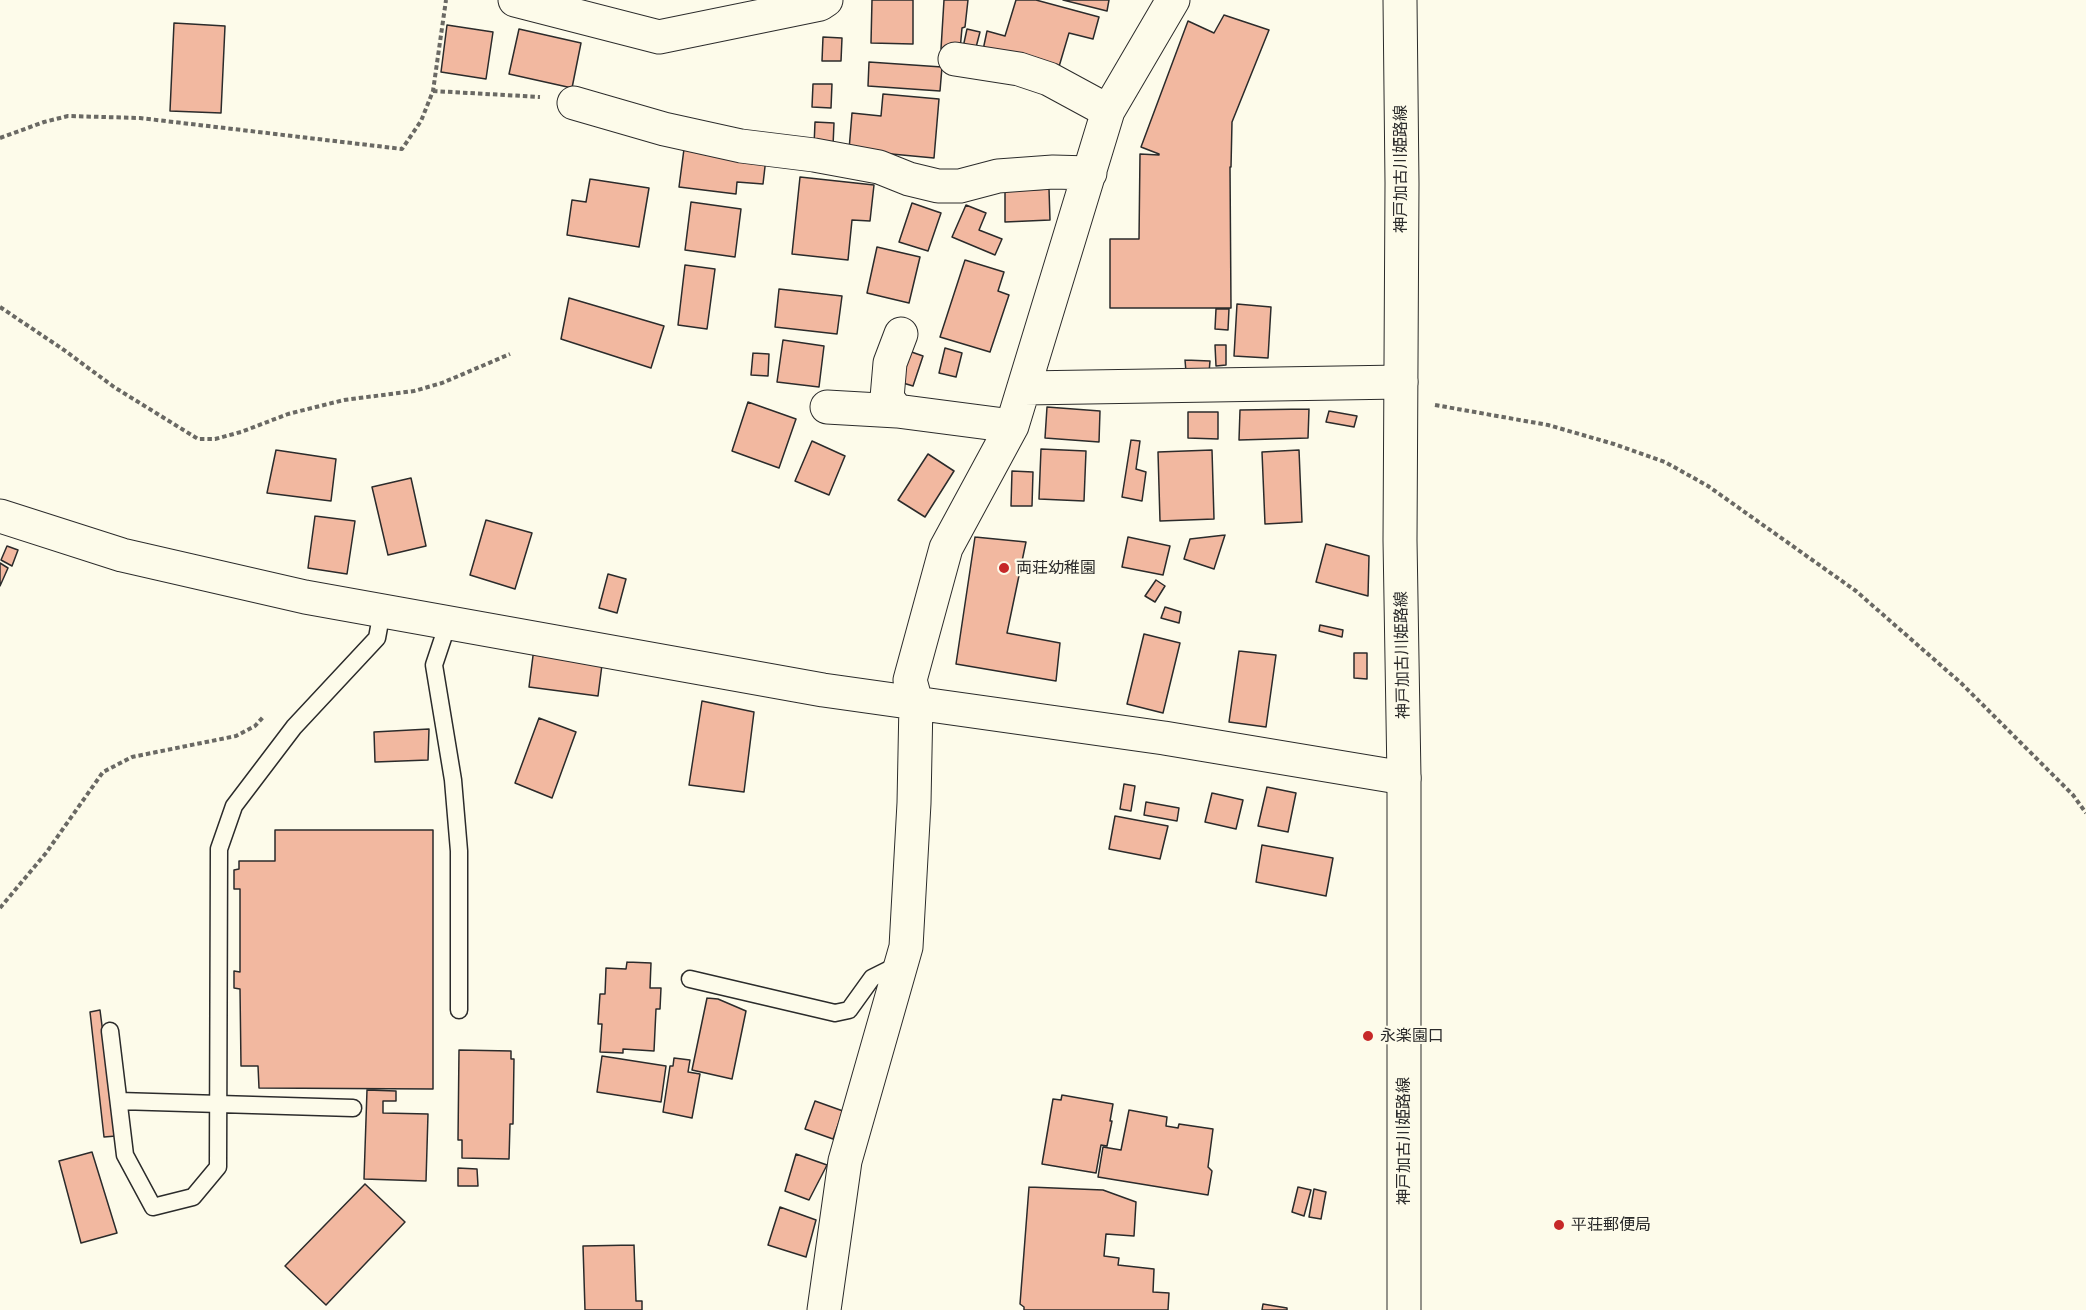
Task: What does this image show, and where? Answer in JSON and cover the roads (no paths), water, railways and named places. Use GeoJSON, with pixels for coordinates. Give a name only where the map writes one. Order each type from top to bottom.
{"type":"FeatureCollection","features":[{"type":"Feature","properties":{"kind":"street"},"geometry":{"type":"LineString","coordinates":[[515,0],[659,37],[820,4],[826,0]]}},
{"type":"Feature","properties":{"kind":"street"},"geometry":{"type":"LineString","coordinates":[[824,1310],[845,1161],[906,946],[914,803],[916,702],[910,680],[946,548],[1012,426],[1108,111],[1173,0]]}},
{"type":"Feature","properties":{"kind":"street","name":"神戸加古川姫路線"},"geometry":{"type":"LineString","coordinates":[[1400,0],[1404,1310]]}},
{"type":"Feature","properties":{"kind":"street"},"geometry":{"type":"LineString","coordinates":[[955,59],[1019,69],[1049,79],[1108,111]]}},
{"type":"Feature","properties":{"kind":"street"},"geometry":{"type":"LineString","coordinates":[[574,103],[664,129],[741,146],[814,155],[879,167],[938,186],[960,186],[998,176],[1053,172],[1090,173]]}},
{"type":"Feature","properties":{"kind":"street"},"geometry":{"type":"LineString","coordinates":[[897,411],[887,398],[890,363],[901,334]]}},
{"type":"Feature","properties":{"kind":"street"},"geometry":{"type":"LineString","coordinates":[[1025,388],[1401,393]]}},
{"type":"Feature","properties":{"kind":"street"},"geometry":{"type":"LineString","coordinates":[[827,407],[897,411],[1012,426]]}},
{"type":"Feature","properties":{"kind":"street"},"geometry":{"type":"LineString","coordinates":[[0,516],[122,555],[305,597],[823,690],[1164,738],[1404,778]]}},
{"type":"Feature","properties":{"kind":"lane"},"geometry":{"type":"LineString","coordinates":[[110,1030],[125,1155],[153,1207],[193,1197],[218,1167],[219,849],[234,806],[294,727],[377,638],[382,611]]}},
{"type":"Feature","properties":{"kind":"lane"},"geometry":{"type":"LineString","coordinates":[[448,623],[434,665],[453,780],[457,827],[459,1010]]}},
{"type":"Feature","properties":{"kind":"lane"},"geometry":{"type":"LineString","coordinates":[[690,979],[835,1013],[849,1010],[872,978],[901,963]]}},
{"type":"Feature","properties":{"kind":"lane"},"geometry":{"type":"LineString","coordinates":[[119,1101],[218,1102],[353,1108]]}},
{"type":"Feature","properties":{"kind":"place","name":"両荘幼稚園"},"geometry":{"type":"Point","coordinates":[1004,568]}},
{"type":"Feature","properties":{"kind":"place","name":"永楽園口"},"geometry":{"type":"Point","coordinates":[1368,1036]}},
{"type":"Feature","properties":{"kind":"place","name":"平荘郵便局"},"geometry":{"type":"Point","coordinates":[1559,1225]}}]}
